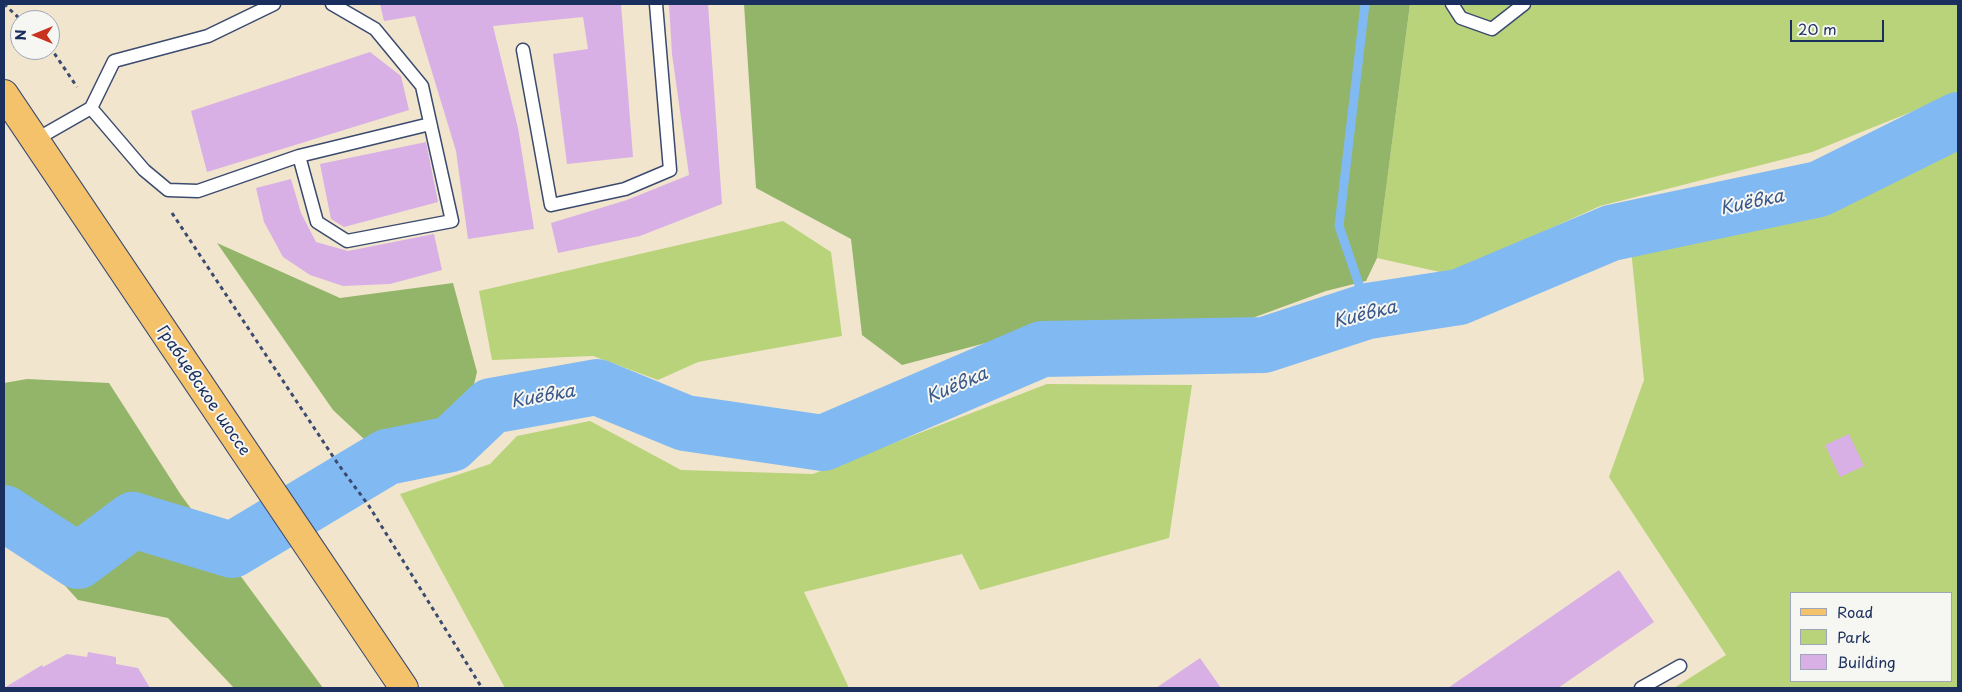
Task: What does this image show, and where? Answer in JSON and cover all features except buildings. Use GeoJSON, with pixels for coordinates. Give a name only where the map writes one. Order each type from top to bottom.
{"type":"FeatureCollection","features":[{"type":"Feature","properties":{"kind":"main road","name":"Грабцевское шоссе"},"geometry":{"type":"LineString","coordinates":[[4,94],[157,324],[404,688]]}},
{"type":"Feature","properties":{"kind":"lane"},"geometry":{"type":"LineString","coordinates":[[35,140],[91,108],[114,61],[208,36],[274,4]]}},
{"type":"Feature","properties":{"kind":"lane"},"geometry":{"type":"LineString","coordinates":[[298,156],[317,222],[347,241],[452,221],[422,86],[375,29],[332,4]]}},
{"type":"Feature","properties":{"kind":"lane"},"geometry":{"type":"LineString","coordinates":[[524,50],[550,205],[625,189],[670,170],[656,4]]}},
{"type":"Feature","properties":{"kind":"lane"},"geometry":{"type":"LineString","coordinates":[[1452,4],[1461,18],[1492,29],[1524,4]]}},
{"type":"Feature","properties":{"kind":"lane"},"geometry":{"type":"LineString","coordinates":[[91,108],[144,170],[168,190],[198,190],[298,156],[430,124]]}},
{"type":"Feature","properties":{"kind":"lane"},"geometry":{"type":"LineString","coordinates":[[1641,688],[1680,666]]}},
{"type":"Feature","properties":{"kind":"path"},"geometry":{"type":"LineString","coordinates":[[59,60],[91,108]]}},
{"type":"Feature","properties":{"kind":"path"},"geometry":{"type":"LineString","coordinates":[[171,211],[338,464],[369,506],[482,688]]}},
{"type":"Feature","properties":{"kind":"green space"},"geometry":{"type":"Polygon","coordinates":[[[744,4],[1410,4],[1377,258],[1366,281],[1326,291],[1247,320],[1058,324],[902,365],[862,335],[851,239],[756,188],[744,4]]]}},
{"type":"Feature","properties":{"kind":"green space"},"geometry":{"type":"Polygon","coordinates":[[[1410,4],[1958,4],[1958,93],[1812,152],[1600,206],[1449,274],[1377,258],[1410,4]]]}},
{"type":"Feature","properties":{"kind":"green space"},"geometry":{"type":"Polygon","coordinates":[[[1958,147],[1958,688],[1674,688],[1726,655],[1609,477],[1644,380],[1631,249],[1705,228],[1958,147]]]}},
{"type":"Feature","properties":{"kind":"green space"},"geometry":{"type":"Polygon","coordinates":[[[783,221],[831,252],[842,336],[698,362],[658,380],[593,356],[492,360],[479,291],[783,221]]]}},
{"type":"Feature","properties":{"kind":"green space"},"geometry":{"type":"Polygon","coordinates":[[[217,243],[340,298],[453,283],[477,372],[471,397],[441,432],[364,439],[333,410],[217,243]]]}},
{"type":"Feature","properties":{"kind":"green space"},"geometry":{"type":"Polygon","coordinates":[[[27,379],[109,383],[181,495],[323,688],[234,688],[168,618],[78,600],[27,544],[4,543],[4,383],[27,379]]]}},
{"type":"Feature","properties":{"kind":"green space"},"geometry":{"type":"Polygon","coordinates":[[[1047,384],[1192,385],[1169,538],[980,590],[962,554],[804,592],[849,688],[505,688],[400,494],[490,464],[517,436],[590,421],[681,470],[813,474],[1047,384]]]}},
{"type":"Feature","properties":{"kind":"waterway"},"geometry":{"type":"LineString","coordinates":[[1365,4],[1339,226],[1368,311]]}},
{"type":"Feature","properties":{"kind":"waterway","name":"Киёвка"},"geometry":{"type":"LineString","coordinates":[[4,513],[78,561],[133,520],[232,550],[387,457],[451,444],[491,406],[597,387],[685,423],[823,443],[1042,349],[1264,345],[1368,311],[1459,297],[1611,233],[1819,189],[1958,120]]}}]}
